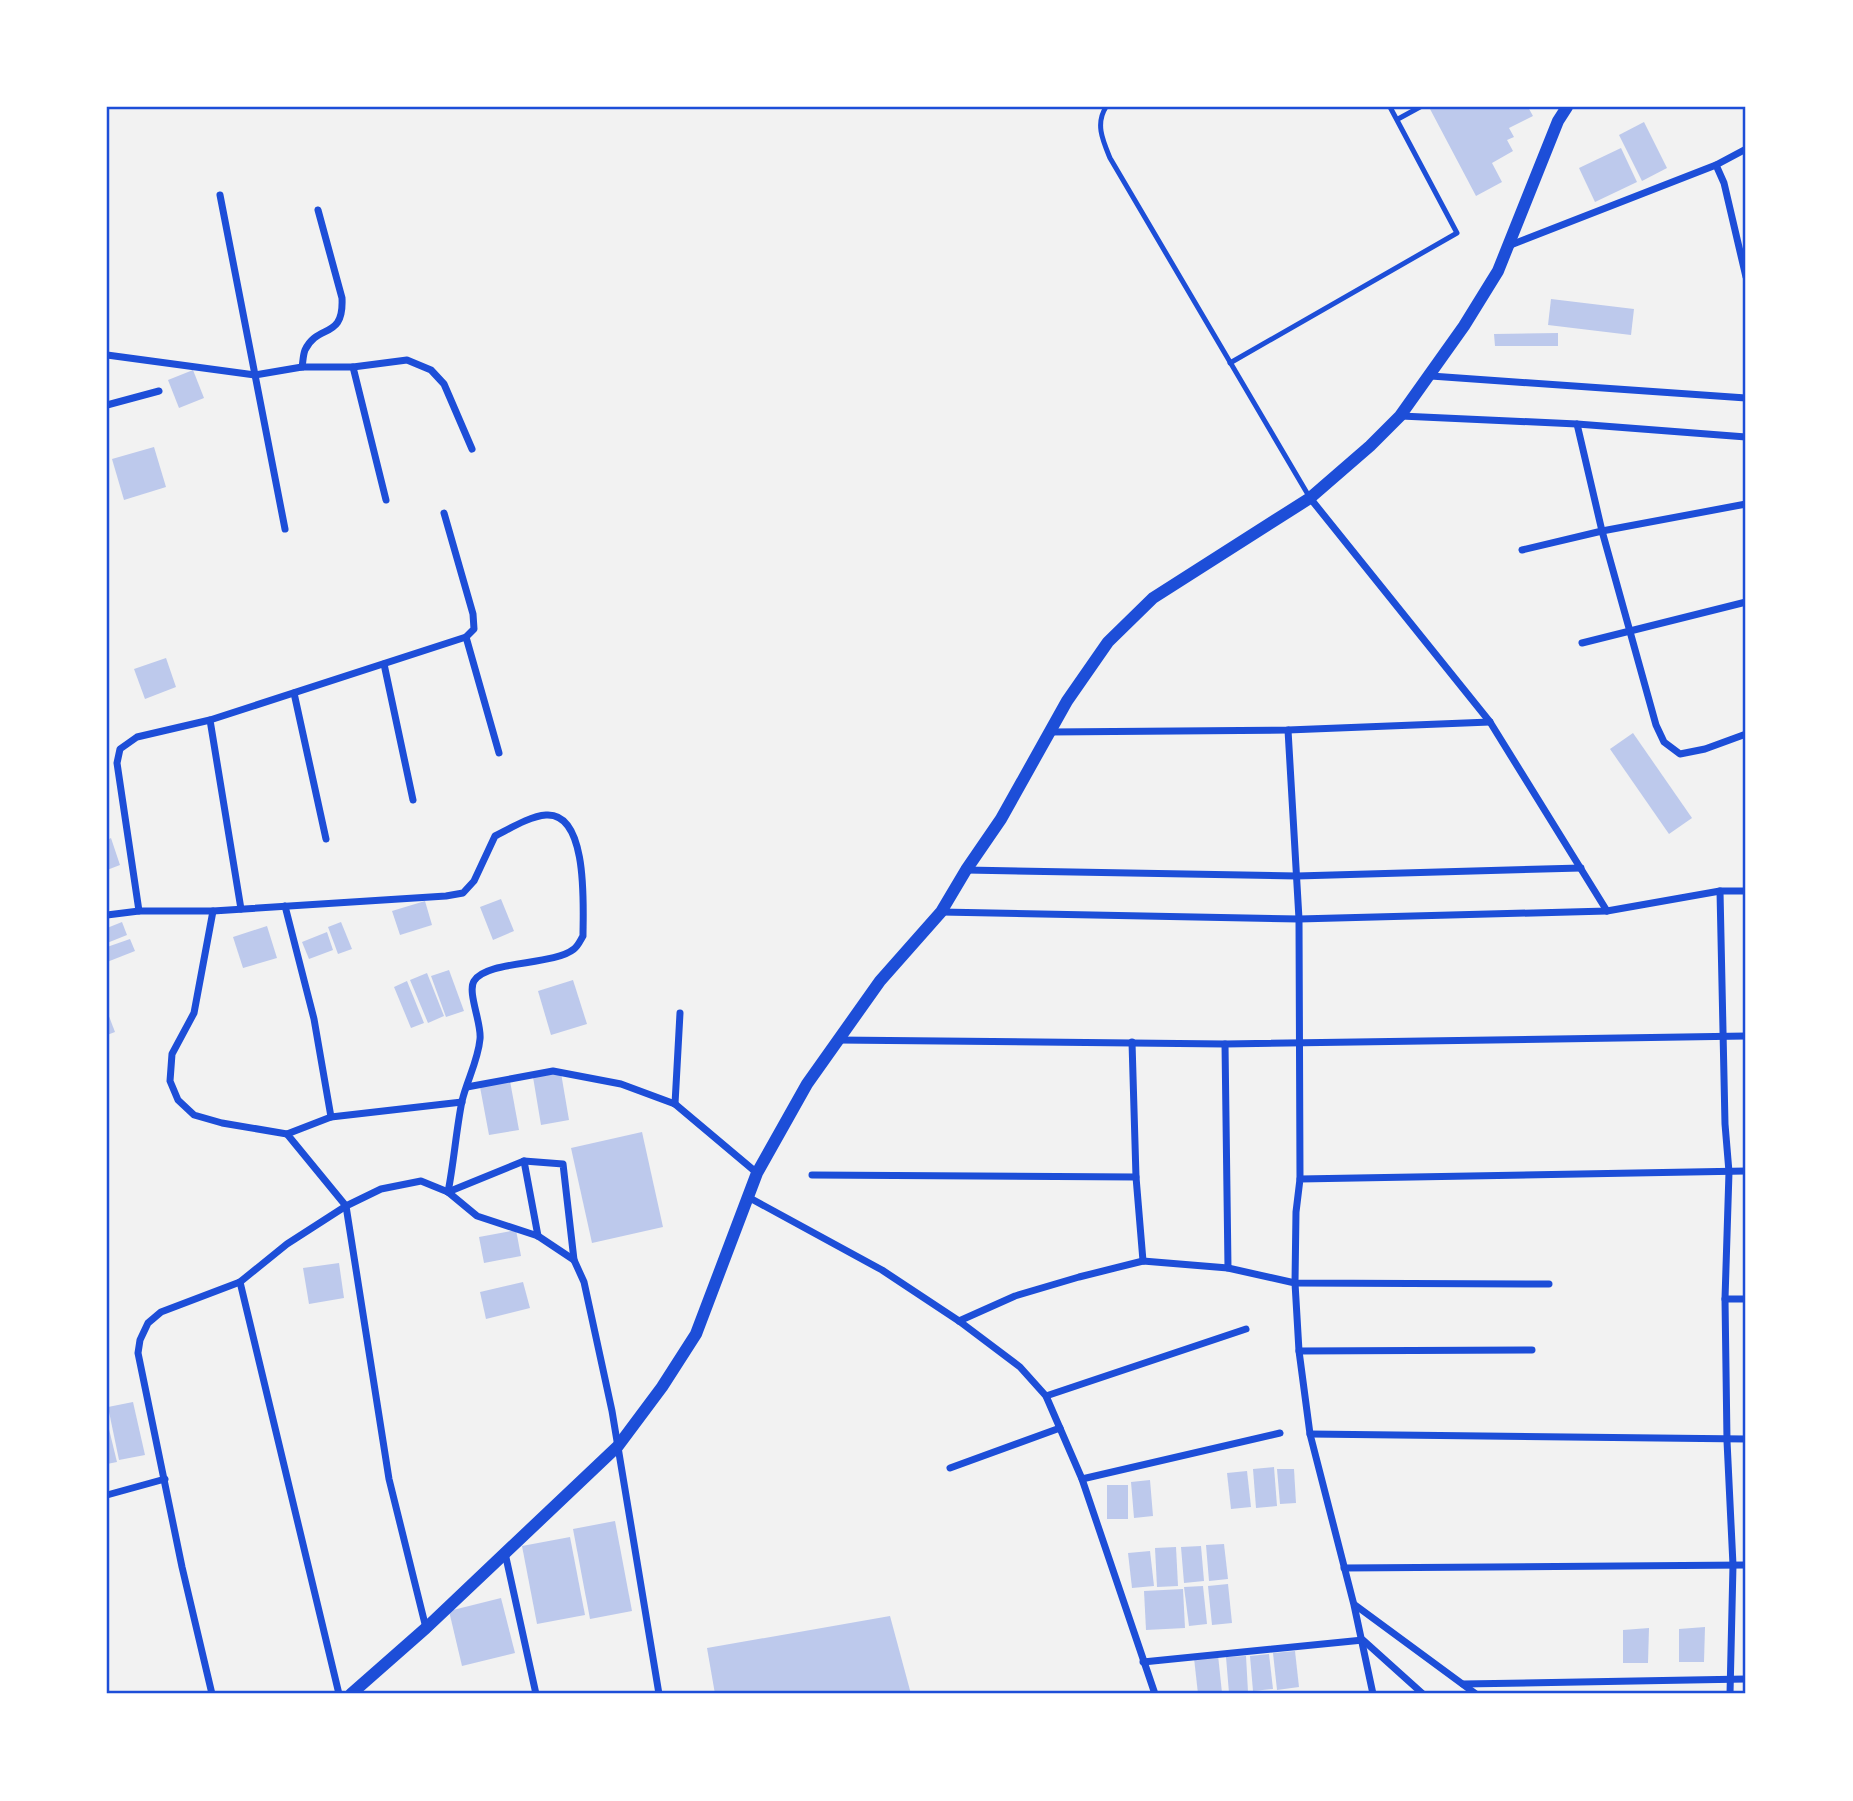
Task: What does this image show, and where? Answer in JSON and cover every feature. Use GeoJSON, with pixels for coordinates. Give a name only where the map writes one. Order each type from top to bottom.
{"type":"FeatureCollection","features":[{"type":"Feature","properties":{"kind":"street"},"geometry":{"type":"LineString","coordinates":[[351,1694],[426,1628],[618,1446],[662,1387],[696,1334],[757,1172],[807,1084],[880,981],[941,912],[1001,819],[1049,732],[1108,642],[1153,598],[1310,498],[1400,416],[1431,376],[1498,271],[1558,121],[1567,107]]}},
{"type":"Feature","properties":{"kind":"street"},"geometry":{"type":"LineString","coordinates":[[1508,246],[1716,165],[1746,149]]}},
{"type":"Feature","properties":{"kind":"street"},"geometry":{"type":"LineString","coordinates":[[1716,165],[1724,183],[1746,276]]}},
{"type":"Feature","properties":{"kind":"street"},"geometry":{"type":"LineString","coordinates":[[220,195],[285,529]]}},
{"type":"Feature","properties":{"kind":"street"},"geometry":{"type":"LineString","coordinates":[[302,367],[309,344],[314,338],[336,326],[342,312],[342,298],[318,210]]}},
{"type":"Feature","properties":{"kind":"street"},"geometry":{"type":"LineString","coordinates":[[107,355],[255,375],[302,367],[354,367],[407,360],[431,370],[444,384],[472,449]]}},
{"type":"Feature","properties":{"kind":"street"},"geometry":{"type":"LineString","coordinates":[[354,367],[386,500]]}},
{"type":"Feature","properties":{"kind":"street"},"geometry":{"type":"LineString","coordinates":[[1431,376],[1746,398]]}},
{"type":"Feature","properties":{"kind":"street"},"geometry":{"type":"LineString","coordinates":[[107,405],[159,391]]}},
{"type":"Feature","properties":{"kind":"street"},"geometry":{"type":"LineString","coordinates":[[1400,416],[1577,424],[1746,437]]}},
{"type":"Feature","properties":{"kind":"street"},"geometry":{"type":"LineString","coordinates":[[1577,424],[1629,632],[1656,725],[1664,742],[1680,754],[1705,749],[1746,734]]}},
{"type":"Feature","properties":{"kind":"street"},"geometry":{"type":"LineString","coordinates":[[1310,498],[1490,722],[1607,911]]}},
{"type":"Feature","properties":{"kind":"street"},"geometry":{"type":"LineString","coordinates":[[1522,550],[1602,531],[1746,504]]}},
{"type":"Feature","properties":{"kind":"street"},"geometry":{"type":"LineString","coordinates":[[138,911],[117,763],[120,749],[137,737],[209,720],[466,637],[474,629],[473,614],[444,513]]}},
{"type":"Feature","properties":{"kind":"street"},"geometry":{"type":"LineString","coordinates":[[1582,643],[1746,602]]}},
{"type":"Feature","properties":{"kind":"street"},"geometry":{"type":"LineString","coordinates":[[466,637],[499,753]]}},
{"type":"Feature","properties":{"kind":"street"},"geometry":{"type":"LineString","coordinates":[[384,664],[413,800]]}},
{"type":"Feature","properties":{"kind":"street"},"geometry":{"type":"LineString","coordinates":[[294,693],[326,839]]}},
{"type":"Feature","properties":{"kind":"street"},"geometry":{"type":"LineString","coordinates":[[209,720],[241,909]]}},
{"type":"Feature","properties":{"kind":"street"},"geometry":{"type":"LineString","coordinates":[[1049,732],[1288,730],[1490,722]]}},
{"type":"Feature","properties":{"kind":"street"},"geometry":{"type":"LineString","coordinates":[[1288,730],[1299,919],[1300,1179],[1296,1212],[1295,1283],[1298,1351],[1310,1434],[1363,1640],[1373,1694]]}},
{"type":"Feature","properties":{"kind":"street"},"geometry":{"type":"LineString","coordinates":[[107,915],[138,911],[213,911],[463,893],[474,881],[495,836],[544,815],[556,816],[569,827],[580,853],[583,936],[577,948],[566,954],[496,969],[474,979],[472,986],[480,1039],[462,1102],[448,1192]]}},
{"type":"Feature","properties":{"kind":"street"},"geometry":{"type":"LineString","coordinates":[[966,870],[1297,876],[1581,869]]}},
{"type":"Feature","properties":{"kind":"street"},"geometry":{"type":"LineString","coordinates":[[941,912],[1299,919],[1607,911],[1720,891],[1746,891]]}},
{"type":"Feature","properties":{"kind":"street"},"geometry":{"type":"LineString","coordinates":[[1720,891],[1725,1124],[1729,1171],[1725,1299],[1727,1441],[1733,1565],[1730,1694]]}},
{"type":"Feature","properties":{"kind":"street"},"geometry":{"type":"LineString","coordinates":[[285,906],[314,1018],[331,1117]]}},
{"type":"Feature","properties":{"kind":"street"},"geometry":{"type":"LineString","coordinates":[[213,911],[194,1013],[172,1054],[170,1081],[178,1100],[194,1115],[222,1123],[287,1134],[331,1117],[462,1102]]}},
{"type":"Feature","properties":{"kind":"street"},"geometry":{"type":"LineString","coordinates":[[675,1104],[680,1013]]}},
{"type":"Feature","properties":{"kind":"street"},"geometry":{"type":"LineString","coordinates":[[837,1040],[1225,1044],[1746,1036]]}},
{"type":"Feature","properties":{"kind":"street"},"geometry":{"type":"LineString","coordinates":[[1132,1042],[1136,1177],[1143,1261]]}},
{"type":"Feature","properties":{"kind":"street"},"geometry":{"type":"LineString","coordinates":[[1225,1044],[1228,1268]]}},
{"type":"Feature","properties":{"kind":"street"},"geometry":{"type":"LineString","coordinates":[[467,1087],[559,1071],[621,1084],[675,1104],[757,1172]]}},
{"type":"Feature","properties":{"kind":"street"},"geometry":{"type":"LineString","coordinates":[[287,1134],[346,1206],[389,1479],[426,1628]]}},
{"type":"Feature","properties":{"kind":"street"},"geometry":{"type":"LineString","coordinates":[[448,1192],[524,1161],[562,1164],[574,1260],[584,1282],[592,1314],[618,1446],[659,1694]]}},
{"type":"Feature","properties":{"kind":"street"},"geometry":{"type":"LineString","coordinates":[[524,1161],[538,1236]]}},
{"type":"Feature","properties":{"kind":"street"},"geometry":{"type":"LineString","coordinates":[[1300,1179],[1746,1171]]}},
{"type":"Feature","properties":{"kind":"street"},"geometry":{"type":"LineString","coordinates":[[812,1175],[1136,1177]]}},
{"type":"Feature","properties":{"kind":"street"},"geometry":{"type":"LineString","coordinates":[[212,1694],[138,1353],[140,1340],[148,1323],[161,1312],[240,1282],[287,1244],[346,1206],[381,1189],[421,1181],[448,1192],[477,1216],[538,1236],[574,1260]]}},
{"type":"Feature","properties":{"kind":"street"},"geometry":{"type":"LineString","coordinates":[[748,1197],[882,1270],[959,1321],[1020,1367],[1046,1396],[1082,1479],[1154,1694]]}},
{"type":"Feature","properties":{"kind":"street"},"geometry":{"type":"LineString","coordinates":[[959,1321],[1015,1296],[1143,1261],[1228,1268],[1295,1283],[1549,1284]]}},
{"type":"Feature","properties":{"kind":"street"},"geometry":{"type":"LineString","coordinates":[[240,1282],[339,1694]]}},
{"type":"Feature","properties":{"kind":"street"},"geometry":{"type":"LineString","coordinates":[[1725,1299],[1746,1299]]}},
{"type":"Feature","properties":{"kind":"street"},"geometry":{"type":"LineString","coordinates":[[1046,1396],[1246,1329]]}},
{"type":"Feature","properties":{"kind":"street"},"geometry":{"type":"LineString","coordinates":[[1298,1351],[1532,1350]]}},
{"type":"Feature","properties":{"kind":"street"},"geometry":{"type":"LineString","coordinates":[[950,1468],[1060,1428]]}},
{"type":"Feature","properties":{"kind":"street"},"geometry":{"type":"LineString","coordinates":[[1082,1479],[1280,1433]]}},
{"type":"Feature","properties":{"kind":"street"},"geometry":{"type":"LineString","coordinates":[[1310,1434],[1746,1440]]}},
{"type":"Feature","properties":{"kind":"street"},"geometry":{"type":"LineString","coordinates":[[107,1496],[165,1479]]}},
{"type":"Feature","properties":{"kind":"street"},"geometry":{"type":"LineString","coordinates":[[505,1553],[536,1694]]}},
{"type":"Feature","properties":{"kind":"street"},"geometry":{"type":"LineString","coordinates":[[1344,1568],[1746,1565]]}},
{"type":"Feature","properties":{"kind":"street"},"geometry":{"type":"LineString","coordinates":[[1354,1605],[1476,1694]]}},
{"type":"Feature","properties":{"kind":"street"},"geometry":{"type":"LineString","coordinates":[[1143,1662],[1363,1640],[1423,1694]]}},
{"type":"Feature","properties":{"kind":"street"},"geometry":{"type":"LineString","coordinates":[[1463,1684],[1746,1679]]}},
{"type":"Feature","properties":{"kind":"lane"},"geometry":{"type":"LineString","coordinates":[[1106,107],[1102,112],[1100,132],[1110,158],[1310,498]]}},
{"type":"Feature","properties":{"kind":"lane"},"geometry":{"type":"LineString","coordinates":[[1230,363],[1457,233],[1390,107]]}},
{"type":"Feature","properties":{"kind":"lane"},"geometry":{"type":"LineString","coordinates":[[1398,119],[1420,107]]}},
{"type":"Feature","properties":{"kind":"building"},"geometry":{"type":"Polygon","coordinates":[[[1528,107],[1533,116],[1509,128],[1514,137],[1507,140],[1513,151],[1492,163],[1502,182],[1476,196],[1430,109],[1528,107]]]}},
{"type":"Feature","properties":{"kind":"building"},"geometry":{"type":"Polygon","coordinates":[[[1644,122],[1667,168],[1642,181],[1619,135],[1644,122]]]}},
{"type":"Feature","properties":{"kind":"building"},"geometry":{"type":"Polygon","coordinates":[[[1621,148],[1637,182],[1595,202],[1579,168],[1621,148]]]}},
{"type":"Feature","properties":{"kind":"building"},"geometry":{"type":"Polygon","coordinates":[[[1551,299],[1634,309],[1631,335],[1548,325],[1551,299]]]}},
{"type":"Feature","properties":{"kind":"building"},"geometry":{"type":"Polygon","coordinates":[[[1558,333],[1558,346],[1495,346],[1494,334],[1558,333]]]}},
{"type":"Feature","properties":{"kind":"building"},"geometry":{"type":"Polygon","coordinates":[[[193,370],[204,398],[179,408],[168,380],[193,370]]]}},
{"type":"Feature","properties":{"kind":"building"},"geometry":{"type":"Polygon","coordinates":[[[154,447],[166,487],[124,500],[112,459],[154,447]]]}},
{"type":"Feature","properties":{"kind":"building"},"geometry":{"type":"Polygon","coordinates":[[[166,658],[176,687],[145,699],[134,669],[166,658]]]}},
{"type":"Feature","properties":{"kind":"building"},"geometry":{"type":"Polygon","coordinates":[[[1633,733],[1692,818],[1669,834],[1610,749],[1633,733]]]}},
{"type":"Feature","properties":{"kind":"building"},"geometry":{"type":"Polygon","coordinates":[[[111,838],[120,865],[107,870],[107,840],[111,838]]]}},
{"type":"Feature","properties":{"kind":"building"},"geometry":{"type":"Polygon","coordinates":[[[501,899],[514,931],[493,940],[480,907],[501,899]]]}},
{"type":"Feature","properties":{"kind":"building"},"geometry":{"type":"Polygon","coordinates":[[[425,901],[432,925],[400,935],[392,911],[425,901]]]}},
{"type":"Feature","properties":{"kind":"building"},"geometry":{"type":"Polygon","coordinates":[[[122,922],[127,935],[107,943],[107,928],[122,922]]]}},
{"type":"Feature","properties":{"kind":"building"},"geometry":{"type":"Polygon","coordinates":[[[341,922],[352,949],[338,954],[328,927],[341,922]]]}},
{"type":"Feature","properties":{"kind":"building"},"geometry":{"type":"Polygon","coordinates":[[[267,926],[277,958],[243,968],[233,937],[267,926]]]}},
{"type":"Feature","properties":{"kind":"building"},"geometry":{"type":"Polygon","coordinates":[[[327,932],[333,950],[309,959],[302,942],[327,932]]]}},
{"type":"Feature","properties":{"kind":"building"},"geometry":{"type":"Polygon","coordinates":[[[130,939],[135,951],[107,962],[107,947],[130,939]]]}},
{"type":"Feature","properties":{"kind":"building"},"geometry":{"type":"Polygon","coordinates":[[[449,970],[464,1011],[446,1017],[431,976],[449,970]]]}},
{"type":"Feature","properties":{"kind":"building"},"geometry":{"type":"Polygon","coordinates":[[[427,973],[444,1016],[428,1023],[410,980],[427,973]]]}},
{"type":"Feature","properties":{"kind":"building"},"geometry":{"type":"Polygon","coordinates":[[[573,980],[587,1024],[551,1035],[538,991],[573,980]]]}},
{"type":"Feature","properties":{"kind":"building"},"geometry":{"type":"Polygon","coordinates":[[[407,981],[424,1023],[411,1028],[394,987],[407,981]]]}},
{"type":"Feature","properties":{"kind":"building"},"geometry":{"type":"Polygon","coordinates":[[[107,1011],[115,1032],[107,1035],[107,1011]]]}},
{"type":"Feature","properties":{"kind":"building"},"geometry":{"type":"Polygon","coordinates":[[[561,1073],[569,1120],[541,1125],[533,1077],[561,1073]]]}},
{"type":"Feature","properties":{"kind":"building"},"geometry":{"type":"Polygon","coordinates":[[[510,1081],[519,1130],[489,1135],[480,1087],[510,1081]]]}},
{"type":"Feature","properties":{"kind":"building"},"geometry":{"type":"Polygon","coordinates":[[[642,1132],[663,1227],[592,1243],[571,1148],[642,1132]]]}},
{"type":"Feature","properties":{"kind":"building"},"geometry":{"type":"Polygon","coordinates":[[[516,1230],[521,1256],[484,1263],[479,1237],[516,1230]]]}},
{"type":"Feature","properties":{"kind":"building"},"geometry":{"type":"Polygon","coordinates":[[[339,1263],[344,1298],[309,1304],[303,1268],[339,1263]]]}},
{"type":"Feature","properties":{"kind":"building"},"geometry":{"type":"Polygon","coordinates":[[[523,1282],[530,1308],[486,1319],[480,1292],[523,1282]]]}},
{"type":"Feature","properties":{"kind":"building"},"geometry":{"type":"Polygon","coordinates":[[[133,1402],[145,1455],[119,1460],[108,1407],[133,1402]]]}},
{"type":"Feature","properties":{"kind":"building"},"geometry":{"type":"Polygon","coordinates":[[[107,1421],[117,1462],[107,1464],[107,1421]]]}},
{"type":"Feature","properties":{"kind":"building"},"geometry":{"type":"Polygon","coordinates":[[[1274,1467],[1277,1506],[1256,1508],[1253,1469],[1274,1467]]]}},
{"type":"Feature","properties":{"kind":"building"},"geometry":{"type":"Polygon","coordinates":[[[1277,1469],[1294,1469],[1296,1503],[1280,1504],[1277,1469]]]}},
{"type":"Feature","properties":{"kind":"building"},"geometry":{"type":"Polygon","coordinates":[[[1247,1471],[1251,1507],[1231,1509],[1227,1473],[1247,1471]]]}},
{"type":"Feature","properties":{"kind":"building"},"geometry":{"type":"Polygon","coordinates":[[[1150,1480],[1153,1516],[1134,1518],[1131,1482],[1150,1480]]]}},
{"type":"Feature","properties":{"kind":"building"},"geometry":{"type":"Polygon","coordinates":[[[1107,1485],[1128,1485],[1128,1519],[1107,1519],[1107,1485]]]}},
{"type":"Feature","properties":{"kind":"building"},"geometry":{"type":"Polygon","coordinates":[[[615,1521],[632,1611],[590,1619],[573,1529],[615,1521]]]}},
{"type":"Feature","properties":{"kind":"building"},"geometry":{"type":"Polygon","coordinates":[[[570,1537],[585,1615],[537,1624],[522,1546],[570,1537]]]}},
{"type":"Feature","properties":{"kind":"building"},"geometry":{"type":"Polygon","coordinates":[[[1224,1544],[1228,1579],[1209,1581],[1206,1545],[1224,1544]]]}},
{"type":"Feature","properties":{"kind":"building"},"geometry":{"type":"Polygon","coordinates":[[[1201,1546],[1204,1581],[1184,1583],[1181,1547],[1201,1546]]]}},
{"type":"Feature","properties":{"kind":"building"},"geometry":{"type":"Polygon","coordinates":[[[1176,1547],[1178,1586],[1157,1587],[1155,1548],[1176,1547]]]}},
{"type":"Feature","properties":{"kind":"building"},"geometry":{"type":"Polygon","coordinates":[[[1150,1551],[1154,1586],[1132,1588],[1128,1553],[1150,1551]]]}},
{"type":"Feature","properties":{"kind":"building"},"geometry":{"type":"Polygon","coordinates":[[[1228,1584],[1232,1623],[1212,1625],[1208,1586],[1228,1584]]]}},
{"type":"Feature","properties":{"kind":"building"},"geometry":{"type":"Polygon","coordinates":[[[1203,1586],[1207,1624],[1189,1626],[1184,1587],[1203,1586]]]}},
{"type":"Feature","properties":{"kind":"building"},"geometry":{"type":"Polygon","coordinates":[[[1183,1589],[1185,1628],[1146,1630],[1144,1591],[1183,1589]]]}},
{"type":"Feature","properties":{"kind":"building"},"geometry":{"type":"Polygon","coordinates":[[[501,1598],[515,1653],[462,1666],[449,1611],[501,1598]]]}},
{"type":"Feature","properties":{"kind":"building"},"geometry":{"type":"Polygon","coordinates":[[[890,1616],[911,1694],[715,1694],[707,1648],[890,1616]]]}},
{"type":"Feature","properties":{"kind":"building"},"geometry":{"type":"Polygon","coordinates":[[[1705,1627],[1704,1662],[1679,1662],[1679,1629],[1705,1627]]]}},
{"type":"Feature","properties":{"kind":"building"},"geometry":{"type":"Polygon","coordinates":[[[1649,1628],[1648,1663],[1623,1663],[1623,1630],[1649,1628]]]}},
{"type":"Feature","properties":{"kind":"building"},"geometry":{"type":"Polygon","coordinates":[[[1295,1651],[1299,1687],[1277,1690],[1273,1653],[1295,1651]]]}},
{"type":"Feature","properties":{"kind":"building"},"geometry":{"type":"Polygon","coordinates":[[[1269,1654],[1273,1689],[1253,1691],[1250,1656],[1269,1654]]]}},
{"type":"Feature","properties":{"kind":"building"},"geometry":{"type":"Polygon","coordinates":[[[1218,1655],[1222,1693],[1198,1694],[1194,1658],[1218,1655]]]}},
{"type":"Feature","properties":{"kind":"building"},"geometry":{"type":"Polygon","coordinates":[[[1246,1656],[1248,1692],[1229,1693],[1226,1657],[1246,1656]]]}}]}
